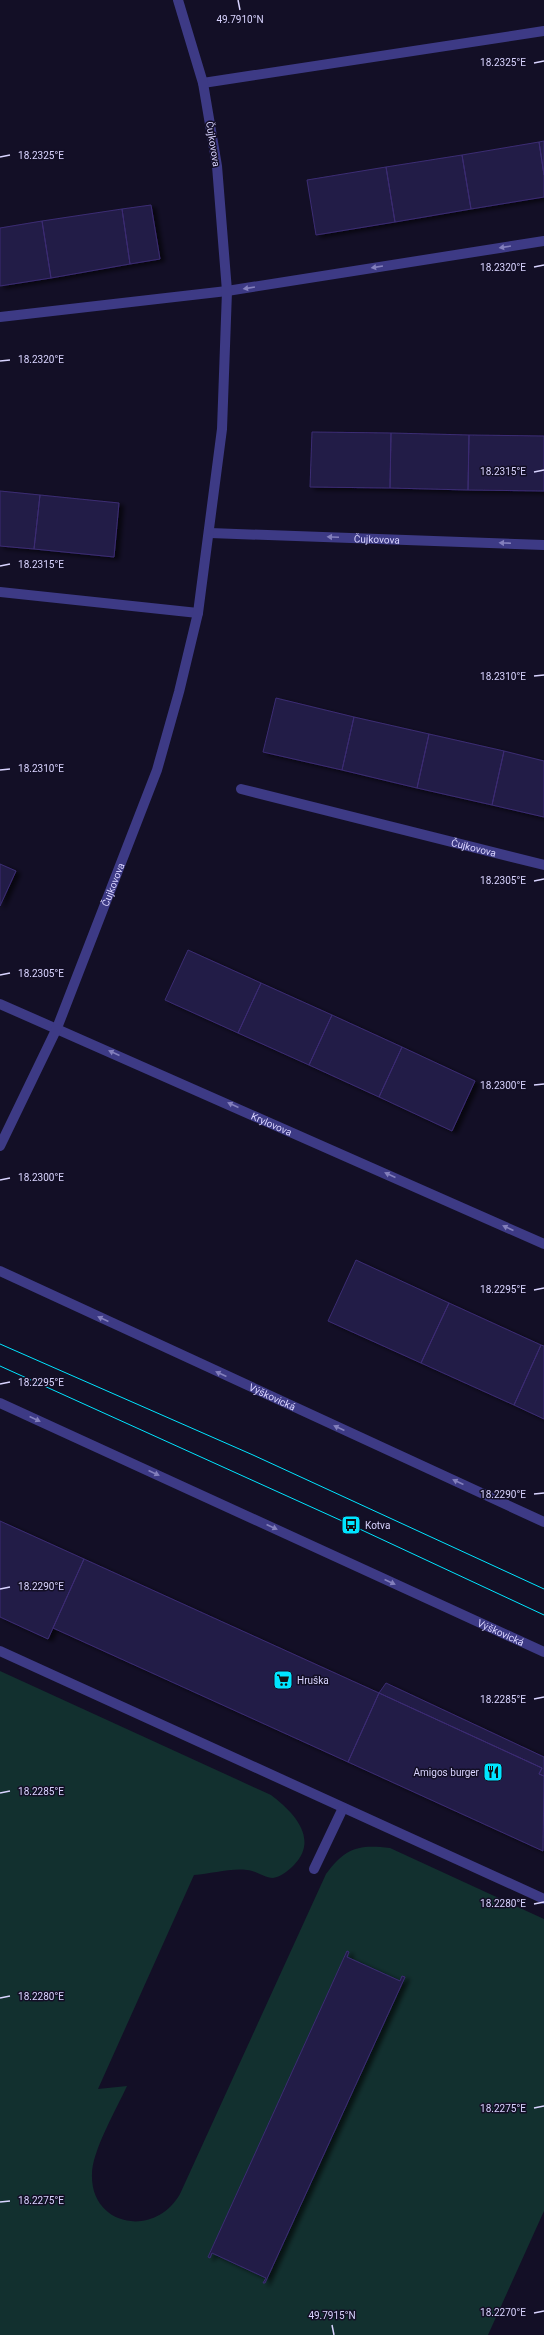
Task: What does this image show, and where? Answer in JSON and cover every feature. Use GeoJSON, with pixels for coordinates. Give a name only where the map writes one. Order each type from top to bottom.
{"type":"FeatureCollection","features":[{"type":"Feature","properties":{"kind":"street","name":"Čujkovova"},"geometry":{"type":"LineString","coordinates":[[0,1146],[57,1028],[157,770],[179,692],[198,613],[210,533],[222,429],[227,291],[217,166],[203,83],[178,0]]}},
{"type":"Feature","properties":{"kind":"street"},"geometry":{"type":"LineString","coordinates":[[203,83],[544,31]]}},
{"type":"Feature","properties":{"kind":"street"},"geometry":{"type":"LineString","coordinates":[[0,317],[227,291],[544,241]]}},
{"type":"Feature","properties":{"kind":"street","name":"Čujkovova"},"geometry":{"type":"LineString","coordinates":[[210,533],[544,545]]}},
{"type":"Feature","properties":{"kind":"street"},"geometry":{"type":"LineString","coordinates":[[0,592],[198,613]]}},
{"type":"Feature","properties":{"kind":"street","name":"Čujkovova"},"geometry":{"type":"LineString","coordinates":[[241,789],[544,864]]}},
{"type":"Feature","properties":{"kind":"street","name":"Krylovova"},"geometry":{"type":"LineString","coordinates":[[0,1004],[544,1244]]}},
{"type":"Feature","properties":{"kind":"street","name":"Výškovická"},"geometry":{"type":"LineString","coordinates":[[0,1271],[544,1522]]}},
{"type":"Feature","properties":{"kind":"street","name":"Výškovická"},"geometry":{"type":"LineString","coordinates":[[0,1403],[544,1652]]}},
{"type":"Feature","properties":{"kind":"street"},"geometry":{"type":"LineString","coordinates":[[0,1651],[544,1899]]}},
{"type":"Feature","properties":{"kind":"street"},"geometry":{"type":"LineString","coordinates":[[314,1869],[343,1808]]}},
{"type":"Feature","properties":{"kind":"green space"},"geometry":{"type":"Polygon","coordinates":[[[0,1671],[271,1795],[294,1817],[304,1835],[304,1845],[301,1855],[294,1865],[282,1875],[270,1878],[250,1870],[227,1870],[194,1875],[98,2089],[127,2086],[100,2142],[93,2165],[92,2174],[94,2192],[101,2205],[112,2215],[126,2220],[140,2221],[155,2217],[169,2208],[180,2194],[326,1874],[346,1853],[369,1847],[390,1848],[544,1919],[544,2211],[488,2335],[0,2335],[0,1671]]]}},
{"type":"Feature","properties":{"kind":"building"},"geometry":{"type":"Polygon","coordinates":[[[544,141],[544,175],[539,142],[544,141]]]}},
{"type":"Feature","properties":{"kind":"building"},"geometry":{"type":"Polygon","coordinates":[[[539,142],[544,175],[544,197],[471,209],[462,155],[539,142]]]}},
{"type":"Feature","properties":{"kind":"building"},"geometry":{"type":"Polygon","coordinates":[[[462,155],[471,209],[395,222],[386,167],[462,155]]]}},
{"type":"Feature","properties":{"kind":"building"},"geometry":{"type":"Polygon","coordinates":[[[386,167],[395,222],[316,235],[307,180],[386,167]]]}},
{"type":"Feature","properties":{"kind":"building"},"geometry":{"type":"Polygon","coordinates":[[[151,205],[160,259],[130,264],[122,209],[151,205]]]}},
{"type":"Feature","properties":{"kind":"building"},"geometry":{"type":"Polygon","coordinates":[[[122,209],[130,264],[51,278],[42,221],[122,209]]]}},
{"type":"Feature","properties":{"kind":"building"},"geometry":{"type":"Polygon","coordinates":[[[42,221],[51,278],[0,286],[0,228],[42,221]]]}},
{"type":"Feature","properties":{"kind":"building"},"geometry":{"type":"Polygon","coordinates":[[[312,432],[391,433],[390,488],[310,487],[312,432]]]}},
{"type":"Feature","properties":{"kind":"building"},"geometry":{"type":"Polygon","coordinates":[[[391,433],[469,435],[468,490],[390,488],[391,433]]]}},
{"type":"Feature","properties":{"kind":"building"},"geometry":{"type":"Polygon","coordinates":[[[469,435],[544,436],[544,491],[468,490],[469,435]]]}},
{"type":"Feature","properties":{"kind":"building"},"geometry":{"type":"Polygon","coordinates":[[[0,491],[40,495],[34,549],[0,546],[0,491]]]}},
{"type":"Feature","properties":{"kind":"building"},"geometry":{"type":"Polygon","coordinates":[[[40,495],[119,503],[114,557],[34,549],[40,495]]]}},
{"type":"Feature","properties":{"kind":"building"},"geometry":{"type":"Polygon","coordinates":[[[276,698],[354,717],[342,770],[263,752],[276,698]]]}},
{"type":"Feature","properties":{"kind":"building"},"geometry":{"type":"Polygon","coordinates":[[[354,717],[429,734],[417,788],[342,770],[354,717]]]}},
{"type":"Feature","properties":{"kind":"building"},"geometry":{"type":"Polygon","coordinates":[[[429,734],[504,751],[492,805],[417,788],[429,734]]]}},
{"type":"Feature","properties":{"kind":"building"},"geometry":{"type":"Polygon","coordinates":[[[504,751],[544,761],[544,817],[492,805],[504,751]]]}},
{"type":"Feature","properties":{"kind":"building"},"geometry":{"type":"Polygon","coordinates":[[[0,864],[16,871],[0,906],[0,864]]]}},
{"type":"Feature","properties":{"kind":"building"},"geometry":{"type":"Polygon","coordinates":[[[188,950],[261,983],[238,1033],[165,1000],[188,950]]]}},
{"type":"Feature","properties":{"kind":"building"},"geometry":{"type":"Polygon","coordinates":[[[261,983],[332,1015],[309,1065],[238,1033],[261,983]]]}},
{"type":"Feature","properties":{"kind":"building"},"geometry":{"type":"Polygon","coordinates":[[[332,1015],[402,1047],[379,1097],[309,1065],[332,1015]]]}},
{"type":"Feature","properties":{"kind":"building"},"geometry":{"type":"Polygon","coordinates":[[[402,1047],[475,1081],[452,1131],[379,1097],[402,1047]]]}},
{"type":"Feature","properties":{"kind":"building"},"geometry":{"type":"Polygon","coordinates":[[[356,1260],[449,1303],[421,1363],[328,1321],[356,1260]]]}},
{"type":"Feature","properties":{"kind":"building"},"geometry":{"type":"Polygon","coordinates":[[[449,1303],[541,1345],[514,1405],[421,1363],[449,1303]]]}},
{"type":"Feature","properties":{"kind":"building"},"geometry":{"type":"Polygon","coordinates":[[[541,1345],[544,1346],[544,1419],[514,1405],[541,1345]]]}},
{"type":"Feature","properties":{"kind":"building"},"geometry":{"type":"Polygon","coordinates":[[[0,1521],[84,1559],[48,1639],[0,1617],[0,1521]]]}},
{"type":"Feature","properties":{"kind":"building"},"geometry":{"type":"Polygon","coordinates":[[[84,1559],[379,1693],[348,1762],[53,1628],[84,1559]]]}},
{"type":"Feature","properties":{"kind":"building"},"geometry":{"type":"Polygon","coordinates":[[[386,1683],[544,1757],[544,1776],[539,1774],[542,1768],[379,1693],[386,1683]]]}},
{"type":"Feature","properties":{"kind":"building"},"geometry":{"type":"Polygon","coordinates":[[[379,1693],[542,1768],[539,1774],[544,1776],[543,1851],[348,1762],[379,1693]]]}},
{"type":"Feature","properties":{"kind":"building"},"geometry":{"type":"Polygon","coordinates":[[[347,1951],[349,1952],[347,1957],[400,1981],[402,1976],[405,1977],[265,2283],[263,2283],[266,2278],[212,2253],[210,2258],[208,2257],[347,1951]]]}},
{"type":"Feature","properties":{"kind":"tram line"},"geometry":{"type":"LineString","coordinates":[[0,1344],[253,1455],[544,1589]]}},
{"type":"Feature","properties":{"kind":"tram line"},"geometry":{"type":"LineString","coordinates":[[0,1366],[351,1525],[544,1615]]}},
{"type":"Feature","properties":{"kind":"place","name":"Kotva"},"geometry":{"type":"Point","coordinates":[351,1525]}},
{"type":"Feature","properties":{"kind":"place","name":"Hruška"},"geometry":{"type":"Point","coordinates":[283,1680]}},
{"type":"Feature","properties":{"kind":"place","name":"Amigos burger"},"geometry":{"type":"Point","coordinates":[493,1772]}}]}
